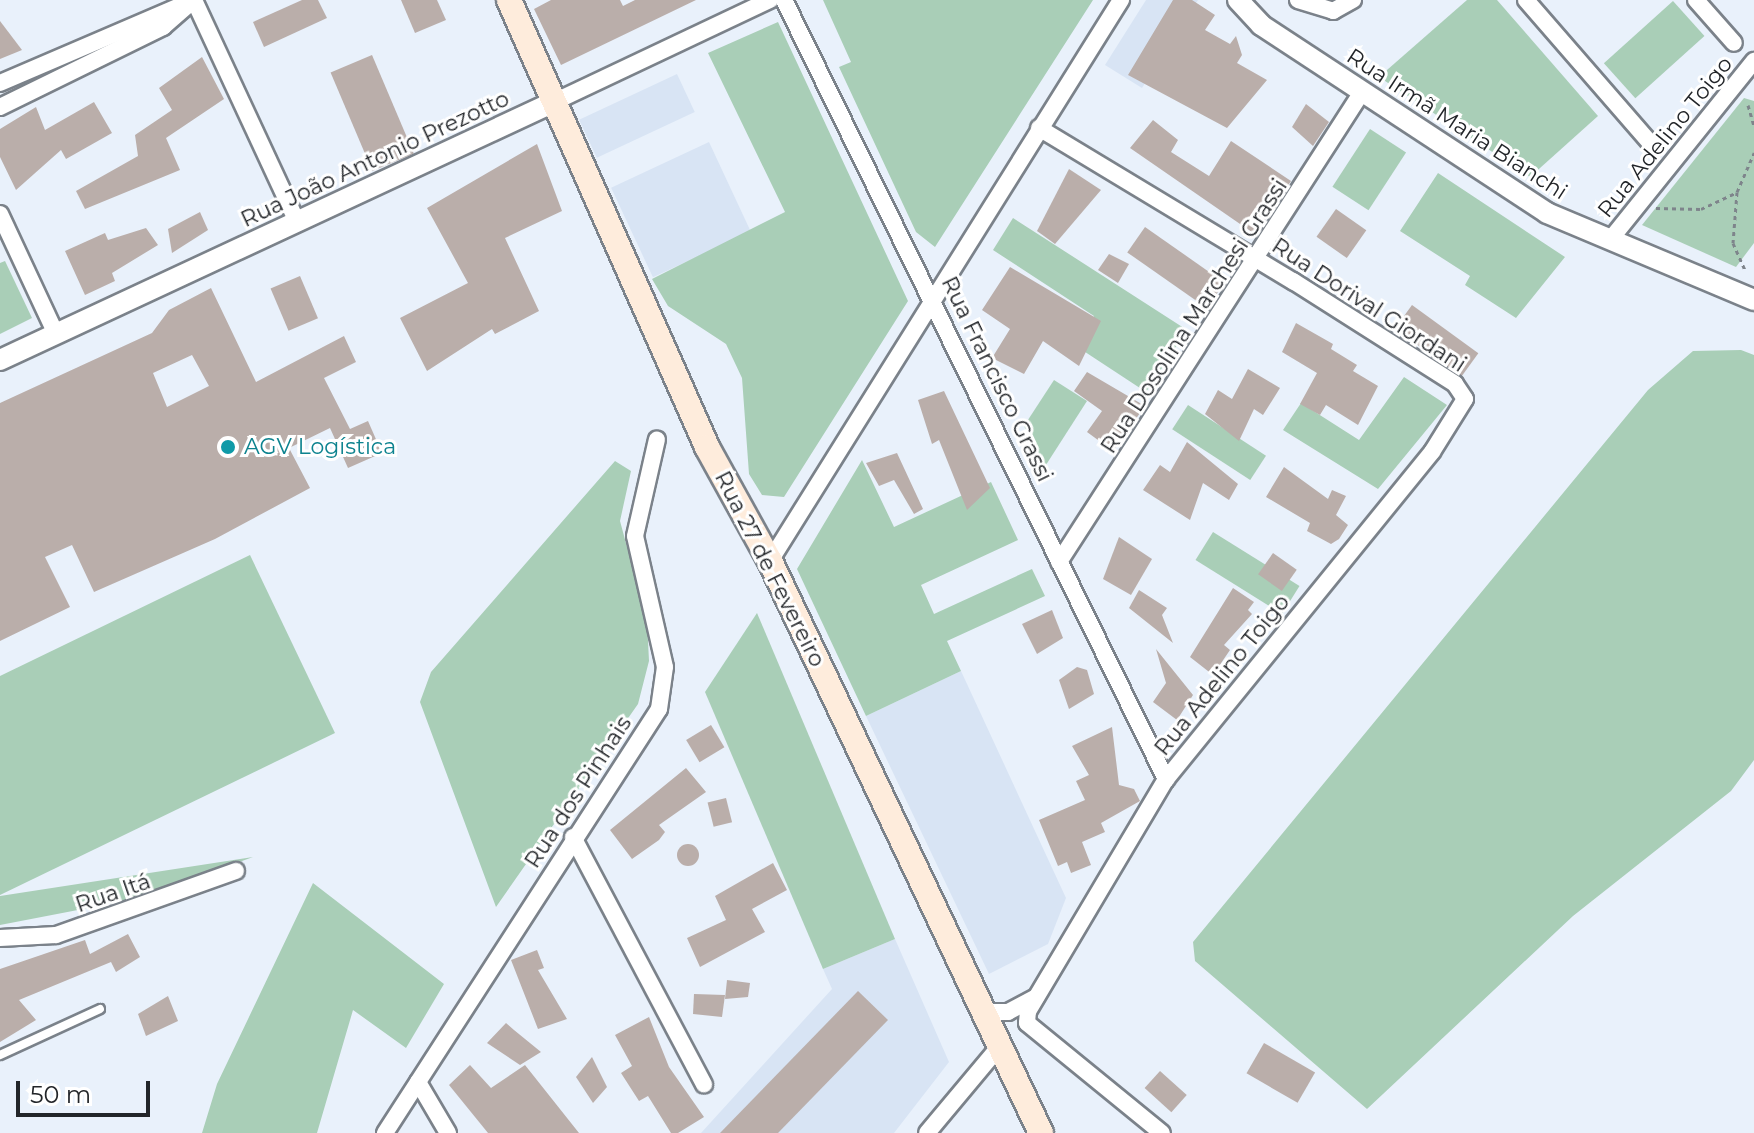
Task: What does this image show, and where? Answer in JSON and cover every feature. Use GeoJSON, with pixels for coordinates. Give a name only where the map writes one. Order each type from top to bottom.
{"type":"FeatureCollection","features":[{"type":"Feature","properties":{"kind":"main road","name":"Rua 27 de Fevereiro"},"geometry":{"type":"LineString","coordinates":[[509,0],[707,447],[770,561],[985,1012],[998,1048],[1041,1133]]}},
{"type":"Feature","properties":{"kind":"street"},"geometry":{"type":"LineString","coordinates":[[0,83],[99,36],[194,0]]}},
{"type":"Feature","properties":{"kind":"street"},"geometry":{"type":"LineString","coordinates":[[0,107],[163,27],[194,0]]}},
{"type":"Feature","properties":{"kind":"street"},"geometry":{"type":"LineString","coordinates":[[194,0],[297,222]]}},
{"type":"Feature","properties":{"kind":"street","name":"Rua João Antonio Prezotto"},"geometry":{"type":"LineString","coordinates":[[0,360],[770,0]]}},
{"type":"Feature","properties":{"kind":"street","name":"Rua Francisco Grassi"},"geometry":{"type":"LineString","coordinates":[[784,0],[934,299],[1166,779]]}},
{"type":"Feature","properties":{"kind":"street"},"geometry":{"type":"LineString","coordinates":[[770,561],[1121,0]]}},
{"type":"Feature","properties":{"kind":"street","name":"Rua Irmã Maria Bianchi"},"geometry":{"type":"LineString","coordinates":[[1238,0],[1261,25],[1547,213],[1754,300]]}},
{"type":"Feature","properties":{"kind":"street"},"geometry":{"type":"LineString","coordinates":[[1298,0],[1333,11],[1353,0]]}},
{"type":"Feature","properties":{"kind":"street"},"geometry":{"type":"LineString","coordinates":[[1526,0],[1652,145]]}},
{"type":"Feature","properties":{"kind":"street"},"geometry":{"type":"LineString","coordinates":[[1696,0],[1734,43]]}},
{"type":"Feature","properties":{"kind":"street"},"geometry":{"type":"LineString","coordinates":[[99,36],[107,55]]}},
{"type":"Feature","properties":{"kind":"street","name":"Rua Adelino Toigo"},"geometry":{"type":"LineString","coordinates":[[1610,240],[1748,78],[1754,61]]}},
{"type":"Feature","properties":{"kind":"street"},"geometry":{"type":"LineString","coordinates":[[36,65],[45,85]]}},
{"type":"Feature","properties":{"kind":"street","name":"Rua Dosolina Marchesi Grassi"},"geometry":{"type":"LineString","coordinates":[[1059,562],[1258,259],[1362,92]]}},
{"type":"Feature","properties":{"kind":"street","name":"Rua Dorival Giordani"},"geometry":{"type":"LineString","coordinates":[[1039,128],[1258,259],[1455,384],[1465,399]]}},
{"type":"Feature","properties":{"kind":"street"},"geometry":{"type":"LineString","coordinates":[[0,214],[56,334]]}},
{"type":"Feature","properties":{"kind":"street","name":"Rua Adelino Toigo"},"geometry":{"type":"LineString","coordinates":[[1162,1133],[1027,1023],[1037,996],[1166,779],[1432,452],[1465,399]]}},
{"type":"Feature","properties":{"kind":"street","name":"Rua dos Pinhais"},"geometry":{"type":"LineString","coordinates":[[385,1133],[664,692],[665,667],[635,536],[657,439]]}},
{"type":"Feature","properties":{"kind":"street"},"geometry":{"type":"LineString","coordinates":[[573,837],[704,1084]]}},
{"type":"Feature","properties":{"kind":"street","name":"Rua Itá"},"geometry":{"type":"LineString","coordinates":[[0,938],[56,935],[236,871]]}},
{"type":"Feature","properties":{"kind":"street"},"geometry":{"type":"LineString","coordinates":[[985,1012],[1008,1012],[1037,996]]}},
{"type":"Feature","properties":{"kind":"street"},"geometry":{"type":"LineString","coordinates":[[927,1133],[998,1048]]}},
{"type":"Feature","properties":{"kind":"street"},"geometry":{"type":"LineString","coordinates":[[418,1082],[448,1133]]}},
{"type":"Feature","properties":{"kind":"lane"},"geometry":{"type":"LineString","coordinates":[[0,1055],[100,1009]]}},
{"type":"Feature","properties":{"kind":"path"},"geometry":{"type":"LineString","coordinates":[[1748,105],[1754,126]]}},
{"type":"Feature","properties":{"kind":"path"},"geometry":{"type":"LineString","coordinates":[[1745,270],[1733,243],[1737,192],[1749,171],[1754,153]]}},
{"type":"Feature","properties":{"kind":"path"},"geometry":{"type":"LineString","coordinates":[[1749,171],[1754,166]]}},
{"type":"Feature","properties":{"kind":"path"},"geometry":{"type":"LineString","coordinates":[[1654,208],[1701,209],[1737,192]]}},
{"type":"Feature","properties":{"kind":"shaded area"},"geometry":{"type":"Polygon","coordinates":[[[1146,0],[1198,0],[1142,88],[1105,65],[1146,0]]]}},
{"type":"Feature","properties":{"kind":"shaded area"},"geometry":{"type":"Polygon","coordinates":[[[677,74],[695,112],[597,158],[579,120],[677,74]]]}},
{"type":"Feature","properties":{"kind":"shaded area"},"geometry":{"type":"Polygon","coordinates":[[[709,142],[751,232],[653,277],[611,188],[709,142]]]}},
{"type":"Feature","properties":{"kind":"shaded area"},"geometry":{"type":"Polygon","coordinates":[[[961,671],[1066,898],[1048,944],[989,974],[866,716],[961,671]]]}},
{"type":"Feature","properties":{"kind":"shaded area"},"geometry":{"type":"Polygon","coordinates":[[[895,939],[949,1062],[894,1133],[701,1133],[832,989],[823,969],[895,939]]]}},
{"type":"Feature","properties":{"kind":"green space"},"geometry":{"type":"Polygon","coordinates":[[[823,0],[1093,0],[935,247],[916,232],[839,67],[851,62],[823,0]]]}},
{"type":"Feature","properties":{"kind":"green space"},"geometry":{"type":"Polygon","coordinates":[[[1467,0],[1497,0],[1598,116],[1530,177],[1379,77],[1467,0]]]}},
{"type":"Feature","properties":{"kind":"green space"},"geometry":{"type":"Polygon","coordinates":[[[1673,1],[1704,36],[1635,98],[1604,63],[1673,1]]]}},
{"type":"Feature","properties":{"kind":"green space"},"geometry":{"type":"Polygon","coordinates":[[[778,22],[908,301],[784,497],[762,495],[749,474],[742,378],[726,344],[668,306],[652,279],[785,212],[708,53],[778,22]]]}},
{"type":"Feature","properties":{"kind":"green space"},"geometry":{"type":"Polygon","coordinates":[[[1744,98],[1754,101],[1754,243],[1736,267],[1642,225],[1744,98]]]}},
{"type":"Feature","properties":{"kind":"green space"},"geometry":{"type":"Polygon","coordinates":[[[1370,129],[1406,152],[1368,210],[1332,187],[1370,129]]]}},
{"type":"Feature","properties":{"kind":"green space"},"geometry":{"type":"Polygon","coordinates":[[[1438,173],[1565,257],[1516,318],[1465,285],[1470,276],[1400,231],[1438,173]]]}},
{"type":"Feature","properties":{"kind":"green space"},"geometry":{"type":"Polygon","coordinates":[[[1013,218],[1187,330],[1146,392],[1076,346],[1094,316],[993,250],[1013,218]]]}},
{"type":"Feature","properties":{"kind":"green space"},"geometry":{"type":"Polygon","coordinates":[[[5,261],[32,318],[0,334],[0,263],[5,261]]]}},
{"type":"Feature","properties":{"kind":"green space"},"geometry":{"type":"Polygon","coordinates":[[[1741,350],[1754,355],[1754,760],[1731,791],[1573,916],[1367,1109],[1195,961],[1193,942],[1648,390],[1693,351],[1741,350]]]}},
{"type":"Feature","properties":{"kind":"green space"},"geometry":{"type":"Polygon","coordinates":[[[1404,377],[1447,405],[1378,489],[1283,430],[1301,403],[1359,440],[1404,377]]]}},
{"type":"Feature","properties":{"kind":"green space"},"geometry":{"type":"Polygon","coordinates":[[[1054,380],[1087,401],[1044,468],[1024,426],[1054,380]]]}},
{"type":"Feature","properties":{"kind":"green space"},"geometry":{"type":"Polygon","coordinates":[[[1188,405],[1266,456],[1250,480],[1172,429],[1188,405]]]}},
{"type":"Feature","properties":{"kind":"green space"},"geometry":{"type":"Polygon","coordinates":[[[862,460],[894,527],[991,482],[1018,540],[921,585],[934,614],[1032,569],[1045,596],[947,641],[961,671],[866,716],[797,569],[862,460]]]}},
{"type":"Feature","properties":{"kind":"green space"},"geometry":{"type":"Polygon","coordinates":[[[615,461],[631,471],[620,521],[647,621],[649,661],[638,704],[496,907],[420,702],[431,672],[615,461]]]}},
{"type":"Feature","properties":{"kind":"green space"},"geometry":{"type":"Polygon","coordinates":[[[1213,532],[1300,586],[1282,614],[1196,560],[1213,532]]]}},
{"type":"Feature","properties":{"kind":"green space"},"geometry":{"type":"Polygon","coordinates":[[[250,555],[335,733],[0,895],[0,676],[250,555]]]}},
{"type":"Feature","properties":{"kind":"green space"},"geometry":{"type":"Polygon","coordinates":[[[757,613],[895,939],[823,969],[705,692],[757,613]]]}},
{"type":"Feature","properties":{"kind":"green space"},"geometry":{"type":"Polygon","coordinates":[[[253,857],[140,898],[0,925],[0,896],[253,857]]]}},
{"type":"Feature","properties":{"kind":"green space"},"geometry":{"type":"Polygon","coordinates":[[[313,883],[444,984],[406,1048],[353,1010],[317,1133],[202,1133],[217,1084],[313,883]]]}},
{"type":"Feature","properties":{"kind":"building"},"geometry":{"type":"Polygon","coordinates":[[[302,0],[318,0],[327,18],[264,47],[253,22],[302,0]]]}},
{"type":"Feature","properties":{"kind":"building"},"geometry":{"type":"Polygon","coordinates":[[[401,0],[437,0],[446,20],[415,33],[401,0]]]}},
{"type":"Feature","properties":{"kind":"building"},"geometry":{"type":"Polygon","coordinates":[[[551,0],[620,0],[623,6],[635,0],[696,0],[561,65],[534,9],[551,0]]]}},
{"type":"Feature","properties":{"kind":"building"},"geometry":{"type":"Polygon","coordinates":[[[1173,0],[1192,0],[1215,15],[1205,30],[1230,44],[1236,36],[1242,55],[1237,63],[1267,80],[1227,128],[1128,75],[1173,0]]]}},
{"type":"Feature","properties":{"kind":"building"},"geometry":{"type":"Polygon","coordinates":[[[0,21],[22,50],[0,59],[0,21]]]}},
{"type":"Feature","properties":{"kind":"building"},"geometry":{"type":"Polygon","coordinates":[[[372,55],[414,153],[372,171],[331,73],[372,55]]]}},
{"type":"Feature","properties":{"kind":"building"},"geometry":{"type":"Polygon","coordinates":[[[202,57],[224,99],[166,138],[180,170],[85,209],[76,191],[138,156],[135,135],[172,110],[159,88],[202,57]]]}},
{"type":"Feature","properties":{"kind":"building"},"geometry":{"type":"Polygon","coordinates":[[[94,102],[112,133],[66,159],[61,150],[16,190],[0,157],[0,129],[36,107],[45,130],[94,102]]]}},
{"type":"Feature","properties":{"kind":"building"},"geometry":{"type":"Polygon","coordinates":[[[1306,104],[1329,122],[1313,146],[1292,127],[1306,104]]]}},
{"type":"Feature","properties":{"kind":"building"},"geometry":{"type":"Polygon","coordinates":[[[1153,120],[1178,140],[1171,152],[1209,176],[1231,141],[1291,181],[1256,235],[1130,148],[1153,120]]]}},
{"type":"Feature","properties":{"kind":"building"},"geometry":{"type":"Polygon","coordinates":[[[537,144],[562,211],[505,238],[539,311],[495,334],[492,329],[427,371],[400,318],[468,283],[427,208],[537,144]]]}},
{"type":"Feature","properties":{"kind":"building"},"geometry":{"type":"Polygon","coordinates":[[[1069,169],[1101,190],[1055,244],[1037,231],[1069,169]]]}},
{"type":"Feature","properties":{"kind":"building"},"geometry":{"type":"Polygon","coordinates":[[[1336,209],[1366,230],[1347,258],[1316,237],[1336,209]]]}},
{"type":"Feature","properties":{"kind":"building"},"geometry":{"type":"Polygon","coordinates":[[[200,212],[208,230],[172,253],[168,229],[200,212]]]}},
{"type":"Feature","properties":{"kind":"building"},"geometry":{"type":"Polygon","coordinates":[[[1145,227],[1224,283],[1207,308],[1127,252],[1145,227]]]}},
{"type":"Feature","properties":{"kind":"building"},"geometry":{"type":"Polygon","coordinates":[[[146,228],[158,245],[112,273],[115,281],[85,295],[65,251],[105,233],[108,240],[146,228]]]}},
{"type":"Feature","properties":{"kind":"building"},"geometry":{"type":"Polygon","coordinates":[[[1109,254],[1129,264],[1118,283],[1098,270],[1109,254]]]}},
{"type":"Feature","properties":{"kind":"building"},"geometry":{"type":"Polygon","coordinates":[[[1010,267],[1101,321],[1079,366],[1043,341],[1024,374],[992,358],[1010,329],[982,310],[1010,267]]]}},
{"type":"Feature","properties":{"kind":"building"},"geometry":{"type":"Polygon","coordinates":[[[300,276],[318,318],[289,331],[271,289],[300,276]]]}},
{"type":"Feature","properties":{"kind":"building"},"geometry":{"type":"Polygon","coordinates":[[[211,288],[256,382],[344,336],[356,362],[324,378],[350,429],[368,421],[382,453],[348,468],[330,428],[289,448],[310,488],[215,539],[94,592],[72,545],[45,557],[70,607],[0,641],[0,403],[152,333],[169,310],[211,288]],[[192,355],[153,373],[167,407],[209,386],[192,355]]]}},
{"type":"Feature","properties":{"kind":"building"},"geometry":{"type":"Polygon","coordinates":[[[1412,305],[1478,353],[1461,377],[1395,328],[1412,305]]]}},
{"type":"Feature","properties":{"kind":"building"},"geometry":{"type":"Polygon","coordinates":[[[1296,323],[1333,344],[1331,349],[1357,365],[1353,371],[1378,386],[1358,425],[1326,405],[1320,415],[1300,404],[1317,373],[1282,352],[1296,323]]]}},
{"type":"Feature","properties":{"kind":"building"},"geometry":{"type":"Polygon","coordinates":[[[1248,369],[1280,388],[1263,415],[1254,409],[1239,441],[1205,414],[1218,390],[1232,399],[1248,369]]]}},
{"type":"Feature","properties":{"kind":"building"},"geometry":{"type":"Polygon","coordinates":[[[1087,372],[1145,406],[1113,451],[1087,432],[1102,411],[1074,391],[1087,372]]]}},
{"type":"Feature","properties":{"kind":"building"},"geometry":{"type":"Polygon","coordinates":[[[944,391],[990,488],[967,510],[939,440],[932,444],[918,400],[944,391]]]}},
{"type":"Feature","properties":{"kind":"building"},"geometry":{"type":"Polygon","coordinates":[[[1187,442],[1238,484],[1229,500],[1203,483],[1190,520],[1143,490],[1160,465],[1170,472],[1187,442]]]}},
{"type":"Feature","properties":{"kind":"building"},"geometry":{"type":"Polygon","coordinates":[[[897,453],[923,509],[914,514],[894,480],[879,486],[866,463],[897,453]]]}},
{"type":"Feature","properties":{"kind":"building"},"geometry":{"type":"Polygon","coordinates":[[[1284,467],[1328,499],[1332,490],[1346,496],[1336,515],[1348,525],[1339,539],[1331,544],[1307,531],[1310,523],[1266,497],[1284,467]]]}},
{"type":"Feature","properties":{"kind":"building"},"geometry":{"type":"Polygon","coordinates":[[[1119,537],[1152,559],[1131,595],[1103,579],[1119,537]]]}},
{"type":"Feature","properties":{"kind":"building"},"geometry":{"type":"Polygon","coordinates":[[[1273,553],[1297,570],[1282,591],[1258,574],[1273,553]]]}},
{"type":"Feature","properties":{"kind":"building"},"geometry":{"type":"Polygon","coordinates":[[[1233,588],[1254,602],[1248,610],[1252,614],[1224,645],[1230,650],[1213,675],[1190,657],[1233,588]]]}},
{"type":"Feature","properties":{"kind":"building"},"geometry":{"type":"Polygon","coordinates":[[[1139,590],[1167,608],[1162,615],[1173,643],[1129,608],[1139,590]]]}},
{"type":"Feature","properties":{"kind":"building"},"geometry":{"type":"Polygon","coordinates":[[[1052,610],[1063,638],[1037,654],[1022,624],[1052,610]]]}},
{"type":"Feature","properties":{"kind":"building"},"geometry":{"type":"Polygon","coordinates":[[[1156,649],[1193,695],[1177,720],[1153,702],[1166,683],[1156,649]]]}},
{"type":"Feature","properties":{"kind":"building"},"geometry":{"type":"Polygon","coordinates":[[[1077,667],[1087,670],[1094,694],[1069,709],[1059,680],[1077,667]]]}},
{"type":"Feature","properties":{"kind":"building"},"geometry":{"type":"Polygon","coordinates":[[[711,725],[724,747],[700,762],[686,740],[711,725]]]}},
{"type":"Feature","properties":{"kind":"building"},"geometry":{"type":"Polygon","coordinates":[[[1112,727],[1119,785],[1134,789],[1140,801],[1101,823],[1105,832],[1082,842],[1091,865],[1071,873],[1067,862],[1058,866],[1039,820],[1085,800],[1076,781],[1089,775],[1072,746],[1112,727]]]}},
{"type":"Feature","properties":{"kind":"building"},"geometry":{"type":"Polygon","coordinates":[[[686,768],[706,792],[659,825],[665,832],[659,840],[632,859],[610,830],[686,768]]]}},
{"type":"Feature","properties":{"kind":"building"},"geometry":{"type":"Polygon","coordinates":[[[726,798],[732,822],[714,827],[708,803],[726,798]]]}},
{"type":"Feature","properties":{"kind":"building"},"geometry":{"type":"Polygon","coordinates":[[[688,844],[696,847],[699,855],[696,863],[688,866],[680,863],[677,855],[680,847],[688,844]]]}},
{"type":"Feature","properties":{"kind":"building"},"geometry":{"type":"Polygon","coordinates":[[[773,863],[787,890],[752,909],[765,932],[700,967],[687,938],[726,920],[715,896],[773,863]]]}},
{"type":"Feature","properties":{"kind":"building"},"geometry":{"type":"Polygon","coordinates":[[[128,934],[140,957],[116,972],[111,962],[19,1000],[36,1020],[0,1042],[0,969],[85,940],[90,954],[128,934]]]}},
{"type":"Feature","properties":{"kind":"building"},"geometry":{"type":"Polygon","coordinates":[[[537,950],[544,968],[538,970],[567,1019],[538,1029],[511,960],[537,950]]]}},
{"type":"Feature","properties":{"kind":"building"},"geometry":{"type":"Polygon","coordinates":[[[727,980],[750,983],[748,997],[725,999],[727,980]]]}},
{"type":"Feature","properties":{"kind":"building"},"geometry":{"type":"Polygon","coordinates":[[[858,991],[888,1020],[778,1133],[720,1133],[858,991]]]}},
{"type":"Feature","properties":{"kind":"building"},"geometry":{"type":"Polygon","coordinates":[[[694,994],[725,995],[722,1017],[693,1014],[694,994]]]}},
{"type":"Feature","properties":{"kind":"building"},"geometry":{"type":"Polygon","coordinates":[[[168,996],[178,1021],[146,1036],[138,1014],[168,996]]]}},
{"type":"Feature","properties":{"kind":"building"},"geometry":{"type":"Polygon","coordinates":[[[649,1017],[669,1067],[704,1117],[678,1133],[671,1133],[648,1096],[639,1101],[621,1073],[632,1066],[615,1035],[649,1017]]]}},
{"type":"Feature","properties":{"kind":"building"},"geometry":{"type":"Polygon","coordinates":[[[506,1023],[541,1052],[520,1065],[487,1043],[506,1023]]]}},
{"type":"Feature","properties":{"kind":"building"},"geometry":{"type":"Polygon","coordinates":[[[1264,1043],[1315,1072],[1298,1103],[1246,1073],[1264,1043]]]}},
{"type":"Feature","properties":{"kind":"building"},"geometry":{"type":"Polygon","coordinates":[[[592,1057],[607,1087],[593,1103],[576,1077],[592,1057]]]}},
{"type":"Feature","properties":{"kind":"building"},"geometry":{"type":"Polygon","coordinates":[[[470,1065],[491,1088],[525,1065],[579,1133],[488,1133],[449,1085],[470,1065]]]}},
{"type":"Feature","properties":{"kind":"building"},"geometry":{"type":"Polygon","coordinates":[[[1160,1071],[1187,1095],[1171,1112],[1145,1088],[1160,1071]]]}},
{"type":"Feature","properties":{"kind":"place","name":"AGV Logística"},"geometry":{"type":"Point","coordinates":[228,447]}}]}
